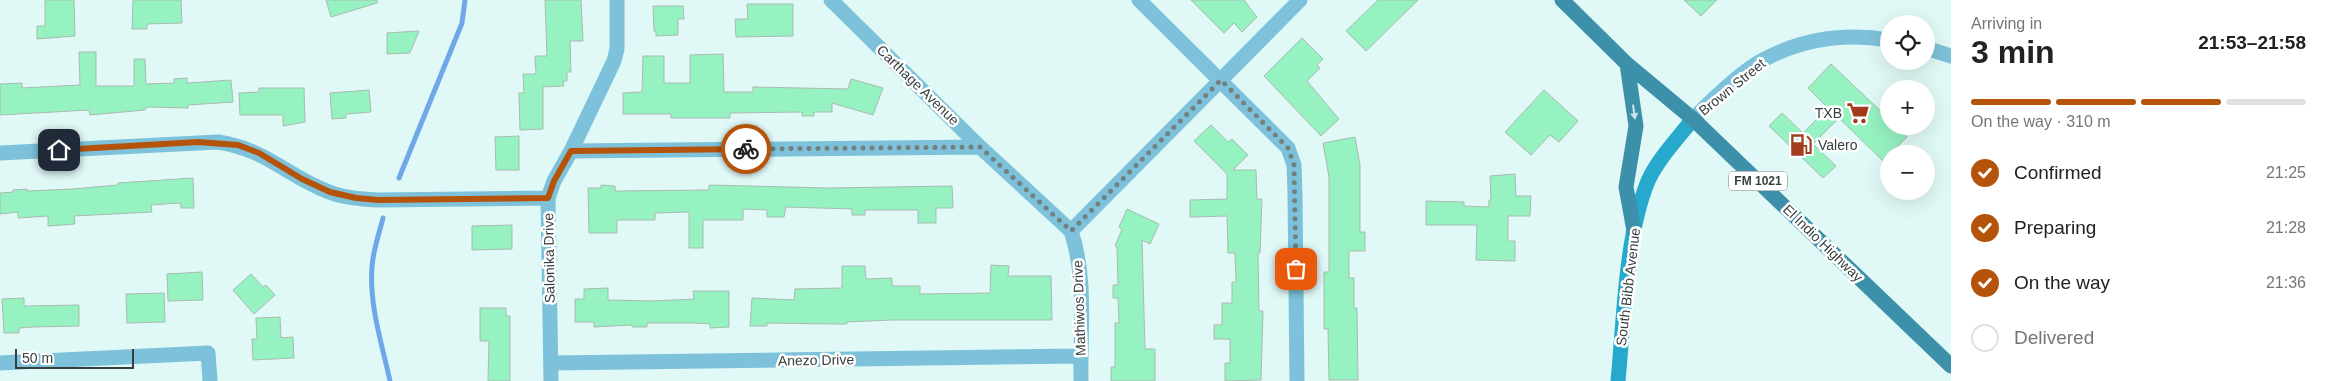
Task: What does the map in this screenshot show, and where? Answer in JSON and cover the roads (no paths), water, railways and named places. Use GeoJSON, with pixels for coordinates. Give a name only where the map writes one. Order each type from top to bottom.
{"type":"FeatureCollection","features":[{"type":"Feature","properties":{"kind":"main road","name":"El Indio Highway"},"geometry":{"type":"LineString","coordinates":[[1562,0],[1627,64],[1693,119],[1951,366]]}},
{"type":"Feature","properties":{"kind":"main road"},"geometry":{"type":"LineString","coordinates":[[1627,64],[1636,126],[1626,187],[1634,231]]}},
{"type":"Feature","properties":{"kind":"main road","name":"South Bibb Avenue"},"geometry":{"type":"LineString","coordinates":[[1618,381],[1634,231],[1648,180],[1668,150],[1693,119]]}},
{"type":"Feature","properties":{"kind":"street","name":"Salonika Drive"},"geometry":{"type":"LineString","coordinates":[[552,381],[548,198],[554,181],[571,151],[614,61],[617,49],[617,0]]}},
{"type":"Feature","properties":{"kind":"street","name":"Carthage Avenue"},"geometry":{"type":"LineString","coordinates":[[831,0],[980,147],[1071,231]]}},
{"type":"Feature","properties":{"kind":"street"},"geometry":{"type":"LineString","coordinates":[[1139,0],[1288,148],[1294,165],[1297,381]]}},
{"type":"Feature","properties":{"kind":"street"},"geometry":{"type":"LineString","coordinates":[[1071,231],[1300,0]]}},
{"type":"Feature","properties":{"kind":"street","name":"Brown Street"},"geometry":{"type":"LineString","coordinates":[[1693,119],[1712,100],[1761,60],[1795,46],[1822,39],[1863,36],[1880,39]]}},
{"type":"Feature","properties":{"kind":"street"},"geometry":{"type":"LineString","coordinates":[[1935,51],[1951,56]]}},
{"type":"Feature","properties":{"kind":"street"},"geometry":{"type":"LineString","coordinates":[[0,153],[218,142],[238,145],[259,153],[302,179],[330,192],[356,198],[378,200],[548,198]]}},
{"type":"Feature","properties":{"kind":"street"},"geometry":{"type":"LineString","coordinates":[[571,151],[980,147]]}},
{"type":"Feature","properties":{"kind":"street","name":"Mathiwos Drive"},"geometry":{"type":"LineString","coordinates":[[1071,231],[1077,248],[1080,270],[1081,381]]}},
{"type":"Feature","properties":{"kind":"street"},"geometry":{"type":"LineString","coordinates":[[0,363],[208,352],[210,381]]}},
{"type":"Feature","properties":{"kind":"street","name":"Anezo Drive"},"geometry":{"type":"LineString","coordinates":[[551,363],[1081,356]]}},
{"type":"Feature","properties":{"kind":"waterway"},"geometry":{"type":"LineString","coordinates":[[399,178],[462,23],[465,0]]}},
{"type":"Feature","properties":{"kind":"waterway"},"geometry":{"type":"LineString","coordinates":[[383,218],[372,267],[372,296],[390,381]]}},
{"type":"Feature","properties":{"kind":"place","name":"TXB"},"geometry":{"type":"Point","coordinates":[1858,113]}},
{"type":"Feature","properties":{"kind":"place","name":"Valero"},"geometry":{"type":"Point","coordinates":[1801,145]}}]}
